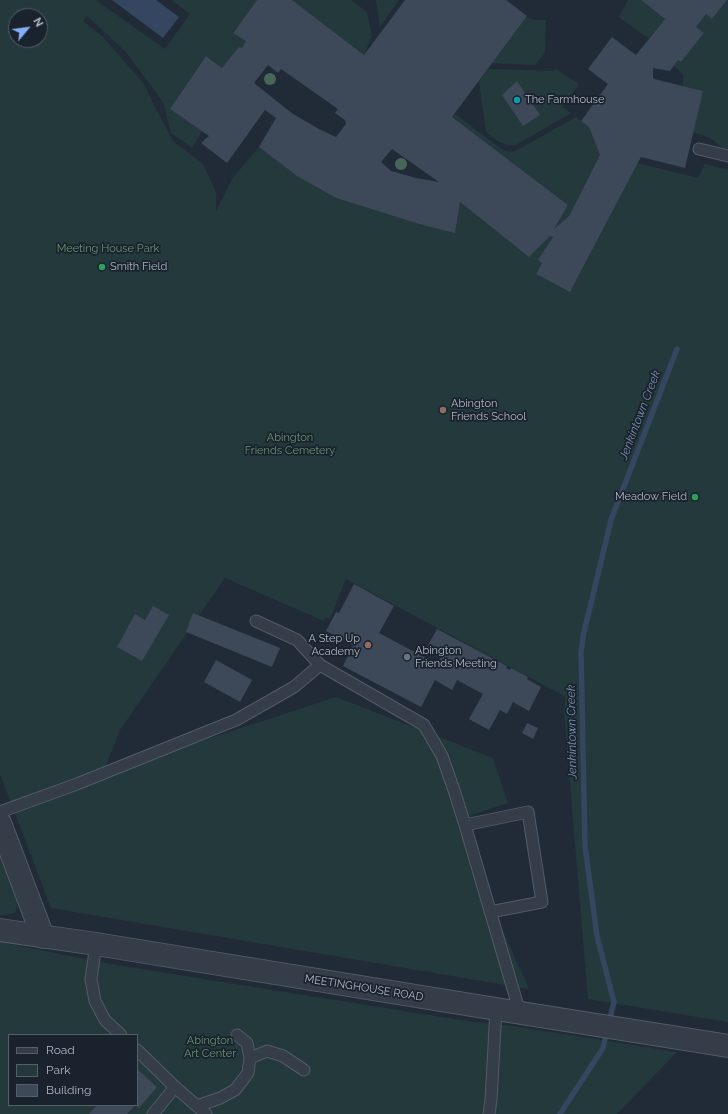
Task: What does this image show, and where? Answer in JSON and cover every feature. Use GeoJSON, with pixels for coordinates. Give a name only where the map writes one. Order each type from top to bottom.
{"type":"FeatureCollection","features":[{"type":"Feature","properties":{"kind":"street"},"geometry":{"type":"LineString","coordinates":[[0,823],[43,937]]}},
{"type":"Feature","properties":{"kind":"street","name":"MEETINGHOUSE ROAD"},"geometry":{"type":"LineString","coordinates":[[0,930],[96,944],[728,1046]]}},
{"type":"Feature","properties":{"kind":"lane"},"geometry":{"type":"LineString","coordinates":[[699,150],[728,156]]}},
{"type":"Feature","properties":{"kind":"lane"},"geometry":{"type":"LineString","coordinates":[[256,621],[297,640],[320,665],[424,725],[442,756],[465,825],[490,912],[531,1015]]}},
{"type":"Feature","properties":{"kind":"lane"},"geometry":{"type":"LineString","coordinates":[[0,812],[77,784],[236,720],[294,687],[320,665]]}},
{"type":"Feature","properties":{"kind":"lane"},"geometry":{"type":"LineString","coordinates":[[465,825],[528,812],[542,902],[490,912]]}},
{"type":"Feature","properties":{"kind":"lane"},"geometry":{"type":"LineString","coordinates":[[96,944],[91,979],[95,1001],[105,1020],[120,1034]]}},
{"type":"Feature","properties":{"kind":"lane"},"geometry":{"type":"LineString","coordinates":[[489,1114],[496,1009]]}},
{"type":"Feature","properties":{"kind":"lane"},"geometry":{"type":"LineString","coordinates":[[197,1106],[220,1098],[235,1090],[248,1073],[250,1058],[247,1043],[237,1035]]}},
{"type":"Feature","properties":{"kind":"lane"},"geometry":{"type":"LineString","coordinates":[[138,1051],[175,1087],[206,1114]]}},
{"type":"Feature","properties":{"kind":"lane"},"geometry":{"type":"LineString","coordinates":[[250,1058],[267,1051],[283,1056],[304,1070]]}},
{"type":"Feature","properties":{"kind":"lane"},"geometry":{"type":"LineString","coordinates":[[152,1114],[175,1087]]}},
{"type":"Feature","properties":{"kind":"green space","name":"Abington Friends School"},"geometry":{"type":"Polygon","coordinates":[[[0,0],[98,0],[97,1],[165,49],[190,14],[171,0],[257,0],[233,32],[246,41],[242,48],[222,68],[206,56],[170,109],[202,131],[192,148],[171,133],[163,102],[126,52],[87,16],[83,21],[103,37],[144,84],[173,141],[203,164],[216,192],[216,211],[232,179],[259,147],[297,176],[336,198],[419,224],[455,232],[460,202],[529,257],[550,236],[553,237],[539,260],[542,263],[536,274],[570,292],[638,163],[698,178],[705,164],[728,170],[728,1022],[588,999],[564,712],[566,697],[346,579],[330,619],[325,617],[324,621],[225,578],[120,730],[103,773],[336,697],[493,758],[508,803],[463,818],[488,898],[529,989],[51,908],[0,774],[0,0]]]}},
{"type":"Feature","properties":{"kind":"green space"},"geometry":{"type":"Polygon","coordinates":[[[292,0],[351,0],[367,12],[372,36],[364,55],[292,0]]]}},
{"type":"Feature","properties":{"kind":"green space"},"geometry":{"type":"Polygon","coordinates":[[[376,0],[399,0],[380,27],[376,0]]]}},
{"type":"Feature","properties":{"kind":"green space"},"geometry":{"type":"Polygon","coordinates":[[[628,0],[641,0],[665,19],[649,39],[619,17],[628,0]]]}},
{"type":"Feature","properties":{"kind":"green space"},"geometry":{"type":"Polygon","coordinates":[[[727,0],[728,152],[710,138],[693,132],[703,91],[683,86],[683,74],[674,65],[678,60],[681,62],[704,33],[696,27],[706,14],[712,19],[727,0]]]}},
{"type":"Feature","properties":{"kind":"green space"},"geometry":{"type":"Polygon","coordinates":[[[526,17],[535,20],[546,20],[545,53],[535,65],[492,63],[526,17]]]}},
{"type":"Feature","properties":{"kind":"green space"},"geometry":{"type":"Polygon","coordinates":[[[488,69],[553,71],[556,69],[579,84],[562,107],[571,113],[516,145],[503,144],[486,132],[479,81],[488,69]]]}},
{"type":"Feature","properties":{"kind":"green space"},"geometry":{"type":"Polygon","coordinates":[[[455,114],[503,150],[508,151],[517,150],[576,117],[589,127],[600,155],[569,216],[554,229],[568,205],[452,117],[455,114]]]}},
{"type":"Feature","properties":{"kind":"green space"},"geometry":{"type":"Polygon","coordinates":[[[0,852],[17,899],[17,907],[15,913],[0,916],[0,852]]]}},
{"type":"Feature","properties":{"kind":"green space","name":"Abington Art Center"},"geometry":{"type":"Polygon","coordinates":[[[0,942],[110,964],[473,1022],[513,1026],[677,1052],[617,1114],[0,1114],[0,942]]]}},
{"type":"Feature","properties":{"kind":"water"},"geometry":{"type":"Polygon","coordinates":[[[112,0],[156,0],[179,17],[163,38],[112,0]]]}},
{"type":"Feature","properties":{"kind":"building"},"geometry":{"type":"Polygon","coordinates":[[[257,0],[292,0],[364,55],[405,0],[506,0],[527,16],[452,117],[568,205],[554,229],[569,216],[600,155],[589,127],[581,121],[608,84],[588,69],[612,37],[636,55],[665,19],[641,0],[727,0],[712,19],[706,14],[696,27],[704,33],[681,62],[678,60],[670,71],[653,68],[654,79],[703,91],[685,168],[641,157],[570,292],[536,274],[542,263],[538,260],[553,237],[550,236],[529,257],[460,202],[455,233],[419,224],[336,198],[297,176],[259,147],[276,118],[265,110],[227,163],[201,143],[209,136],[170,109],[206,56],[222,68],[239,47],[242,48],[246,41],[233,33],[257,0]],[[268,65],[254,83],[293,114],[336,137],[346,124],[345,120],[335,113],[338,109],[281,69],[278,73],[268,65]],[[392,149],[381,162],[391,171],[416,178],[439,182],[392,149]]]}},
{"type":"Feature","properties":{"kind":"building","name":"The Farmhouse"},"geometry":{"type":"Polygon","coordinates":[[[517,81],[540,115],[523,126],[502,95],[517,81]]]}},
{"type":"Feature","properties":{"kind":"building"},"geometry":{"type":"Polygon","coordinates":[[[354,584],[394,606],[379,633],[437,664],[442,655],[427,647],[437,629],[507,666],[506,668],[510,670],[511,668],[528,677],[527,679],[541,687],[529,711],[513,702],[507,714],[500,710],[489,730],[469,719],[483,694],[457,680],[452,690],[435,680],[421,707],[343,666],[353,645],[326,631],[336,612],[339,613],[354,584]]]}},
{"type":"Feature","properties":{"kind":"building"},"geometry":{"type":"Polygon","coordinates":[[[153,606],[169,615],[142,661],[117,647],[135,614],[145,620],[153,606]]]}},
{"type":"Feature","properties":{"kind":"building"},"geometry":{"type":"Polygon","coordinates":[[[193,613],[280,648],[272,667],[186,632],[193,613]]]}},
{"type":"Feature","properties":{"kind":"building"},"geometry":{"type":"Polygon","coordinates":[[[216,660],[252,680],[240,702],[204,682],[216,660]]]}},
{"type":"Feature","properties":{"kind":"building"},"geometry":{"type":"Polygon","coordinates":[[[527,723],[538,728],[533,739],[522,733],[527,723]]]}},
{"type":"Feature","properties":{"kind":"building"},"geometry":{"type":"Polygon","coordinates":[[[138,1070],[157,1087],[139,1108],[137,1106],[138,1070]]]}},
{"type":"Feature","properties":{"kind":"building"},"geometry":{"type":"Polygon","coordinates":[[[96,1106],[134,1106],[127,1114],[89,1114],[96,1106]]]}},
{"type":"Feature","properties":{"kind":"waterway","name":"Jenkintown Creek"},"geometry":{"type":"LineString","coordinates":[[609,1022],[614,1002],[597,936],[585,846],[581,652],[584,632],[611,520],[677,349]]}},
{"type":"Feature","properties":{"kind":"waterway","name":"Jenkintown Creek"},"geometry":{"type":"LineString","coordinates":[[560,1114],[603,1048],[607,1030]]}},
{"type":"Feature","properties":{"kind":"place","name":"The Farmhouse"},"geometry":{"type":"Point","coordinates":[517,100]}},
{"type":"Feature","properties":{"kind":"place","name":"Smith Field"},"geometry":{"type":"Point","coordinates":[102,267]}},
{"type":"Feature","properties":{"kind":"place","name":"Abington Friends School"},"geometry":{"type":"Point","coordinates":[443,410]}},
{"type":"Feature","properties":{"kind":"place","name":"Meadow Field"},"geometry":{"type":"Point","coordinates":[695,497]}},
{"type":"Feature","properties":{"kind":"place","name":"A Step Up Academy"},"geometry":{"type":"Point","coordinates":[368,645]}},
{"type":"Feature","properties":{"kind":"place","name":"Abington Friends Meeting"},"geometry":{"type":"Point","coordinates":[407,657]}},
{"type":"Feature","properties":{"kind":"park label","name":"Meeting House Park"},"geometry":{"type":"Point","coordinates":[108,249]}},
{"type":"Feature","properties":{"kind":"park label","name":"Abington Friends Cemetery"},"geometry":{"type":"Point","coordinates":[290,444]}}]}
